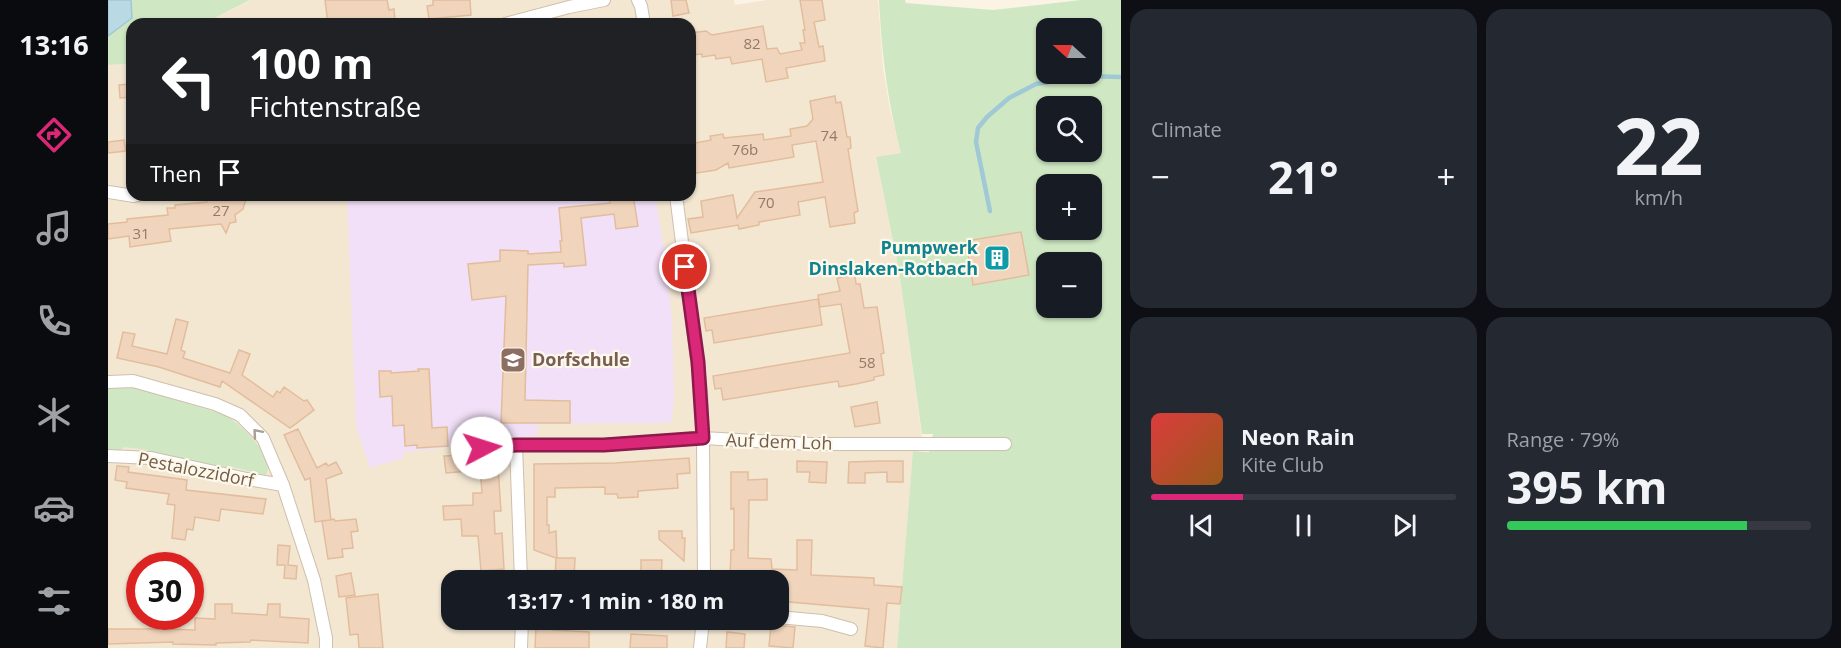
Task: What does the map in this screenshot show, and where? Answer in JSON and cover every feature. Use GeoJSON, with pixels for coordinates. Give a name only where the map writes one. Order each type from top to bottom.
{"type":"FeatureCollection","features":[{"type":"Feature","properties":{"kind":"street"},"geometry":{"type":"LineString","coordinates":[[527,18],[604,0]]}},
{"type":"Feature","properties":{"kind":"street"},"geometry":{"type":"LineString","coordinates":[[640,3],[643,18]]}},
{"type":"Feature","properties":{"kind":"street"},"geometry":{"type":"LineString","coordinates":[[108,192],[126,195]]}},
{"type":"Feature","properties":{"kind":"street"},"geometry":{"type":"LineString","coordinates":[[677,201],[698,362],[703,438],[704,570]]}},
{"type":"Feature","properties":{"kind":"street","name":"Pestalozzidorf"},"geometry":{"type":"LineString","coordinates":[[108,382],[133,381],[215,404],[240,415],[263,438],[283,485],[314,580],[326,648]]}},
{"type":"Feature","properties":{"kind":"street","name":"Auf dem Loh"},"geometry":{"type":"LineString","coordinates":[[482,448],[516,445],[604,445],[703,438],[809,444],[1005,444]]}},
{"type":"Feature","properties":{"kind":"street"},"geometry":{"type":"LineString","coordinates":[[516,445],[521,570]]}},
{"type":"Feature","properties":{"kind":"street","name":"Pestalozzidorf"},"geometry":{"type":"LineString","coordinates":[[108,456],[151,458],[283,485]]}},
{"type":"Feature","properties":{"kind":"street"},"geometry":{"type":"LineString","coordinates":[[789,618],[822,621],[851,629]]}},
{"type":"Feature","properties":{"kind":"street"},"geometry":{"type":"LineString","coordinates":[[521,648],[522,630]]}},
{"type":"Feature","properties":{"kind":"street"},"geometry":{"type":"LineString","coordinates":[[700,648],[703,630]]}},
{"type":"Feature","properties":{"kind":"shaded area"},"geometry":{"type":"Polygon","coordinates":[[[251,0],[734,0],[735,5],[767,0],[878,0],[883,68],[890,110],[901,153],[876,158],[899,271],[923,444],[914,444],[897,648],[108,648],[108,65],[126,63],[126,201],[696,201],[696,18],[215,18],[251,0]]]}},
{"type":"Feature","properties":{"kind":"shaded area","name":"Dorfschule"},"geometry":{"type":"Polygon","coordinates":[[[347,201],[656,201],[672,319],[674,400],[671,423],[538,424],[537,436],[472,440],[450,447],[404,452],[403,458],[370,468],[356,426],[347,201]]]}},
{"type":"Feature","properties":{"kind":"green space"},"geometry":{"type":"Polygon","coordinates":[[[108,0],[250,0],[215,18],[126,18],[126,63],[108,65],[108,0]]]}},
{"type":"Feature","properties":{"kind":"green space"},"geometry":{"type":"Polygon","coordinates":[[[879,0],[905,0],[906,3],[993,10],[1081,0],[1121,0],[1121,648],[897,648],[913,451],[929,452],[933,434],[922,434],[899,271],[876,157],[901,153],[884,58],[879,0]],[[1021,232],[966,241],[973,284],[1028,275],[1021,232]]]}},
{"type":"Feature","properties":{"kind":"green space"},"geometry":{"type":"Polygon","coordinates":[[[108,387],[137,388],[225,415],[256,443],[263,452],[268,470],[264,477],[255,478],[253,472],[229,466],[225,470],[154,455],[148,450],[124,447],[118,452],[108,452],[108,387]]]}},
{"type":"Feature","properties":{"kind":"water"},"geometry":{"type":"Polygon","coordinates":[[[108,0],[131,0],[132,18],[126,18],[126,22],[108,36],[108,0]]]}},
{"type":"Feature","properties":{"kind":"building"},"geometry":{"type":"Polygon","coordinates":[[[325,0],[387,0],[389,10],[394,9],[395,18],[327,18],[325,0]]]}},
{"type":"Feature","properties":{"kind":"building"},"geometry":{"type":"Polygon","coordinates":[[[433,0],[470,0],[471,15],[429,18],[427,6],[433,5],[433,0]]]}},
{"type":"Feature","properties":{"kind":"building"},"geometry":{"type":"Polygon","coordinates":[[[671,0],[686,0],[689,13],[673,16],[671,0]]]}},
{"type":"Feature","properties":{"kind":"building"},"geometry":{"type":"Polygon","coordinates":[[[800,0],[822,0],[825,20],[814,22],[819,47],[823,46],[825,61],[786,68],[788,78],[766,82],[762,59],[732,64],[730,57],[716,59],[715,55],[702,57],[702,54],[696,54],[696,32],[706,31],[712,35],[763,26],[767,49],[777,48],[780,54],[802,50],[800,43],[805,43],[803,30],[805,30],[800,0]]]}},
{"type":"Feature","properties":{"kind":"building"},"geometry":{"type":"Polygon","coordinates":[[[126,84],[126,98],[120,98],[119,85],[126,84]]]}},
{"type":"Feature","properties":{"kind":"building"},"geometry":{"type":"Polygon","coordinates":[[[835,96],[836,103],[841,102],[847,137],[850,137],[851,148],[848,149],[858,211],[854,213],[855,223],[830,227],[825,197],[798,202],[800,215],[759,222],[759,225],[739,229],[738,225],[691,233],[688,219],[703,217],[701,201],[733,195],[737,218],[755,192],[823,182],[816,141],[792,145],[794,157],[729,168],[728,163],[716,170],[696,173],[696,143],[711,140],[710,136],[723,134],[724,138],[763,134],[764,140],[791,136],[790,129],[807,126],[813,119],[810,101],[835,96]]]}},
{"type":"Feature","properties":{"kind":"building"},"geometry":{"type":"Polygon","coordinates":[[[124,140],[126,151],[108,153],[108,142],[124,140]]]}},
{"type":"Feature","properties":{"kind":"building"},"geometry":{"type":"Polygon","coordinates":[[[245,201],[243,209],[235,215],[236,222],[230,223],[226,233],[221,224],[169,229],[171,241],[130,247],[129,236],[108,239],[108,224],[127,222],[127,219],[168,215],[167,208],[175,208],[175,205],[245,201]]]}},
{"type":"Feature","properties":{"kind":"building"},"geometry":{"type":"Polygon","coordinates":[[[610,201],[634,201],[638,226],[616,229],[614,214],[581,218],[586,265],[564,267],[564,263],[528,265],[525,400],[570,401],[570,423],[501,423],[506,296],[472,300],[468,264],[500,261],[500,250],[528,251],[528,254],[561,252],[559,208],[610,203],[610,201]]]}},
{"type":"Feature","properties":{"kind":"building","name":"Pumpwerk Dinslaken-Rotbach"},"geometry":{"type":"Polygon","coordinates":[[[1021,232],[1029,275],[973,285],[966,241],[1021,232]]]}},
{"type":"Feature","properties":{"kind":"building"},"geometry":{"type":"Polygon","coordinates":[[[855,275],[856,284],[860,284],[864,308],[877,307],[884,353],[881,354],[884,375],[874,377],[874,380],[839,387],[838,381],[723,400],[721,388],[715,389],[713,376],[850,353],[841,304],[820,307],[818,295],[840,291],[837,278],[855,275]]]}},
{"type":"Feature","properties":{"kind":"building"},"geometry":{"type":"Polygon","coordinates":[[[818,299],[822,325],[714,343],[712,330],[706,331],[704,318],[818,299]]]}},
{"type":"Feature","properties":{"kind":"building"},"geometry":{"type":"Polygon","coordinates":[[[176,319],[188,322],[181,350],[185,352],[183,358],[230,373],[239,350],[250,354],[242,375],[273,397],[284,387],[304,401],[307,400],[314,410],[290,428],[222,381],[220,387],[159,367],[117,358],[123,332],[135,334],[132,346],[167,354],[176,319]]]}},
{"type":"Feature","properties":{"kind":"building"},"geometry":{"type":"Polygon","coordinates":[[[418,369],[429,369],[432,428],[447,427],[448,446],[417,448],[417,445],[405,446],[404,425],[393,426],[392,396],[380,397],[379,371],[391,371],[391,373],[419,371],[418,369]]]}},
{"type":"Feature","properties":{"kind":"building"},"geometry":{"type":"Polygon","coordinates":[[[877,402],[880,423],[855,427],[851,407],[877,402]]]}},
{"type":"Feature","properties":{"kind":"building"},"geometry":{"type":"Polygon","coordinates":[[[298,429],[317,468],[326,463],[328,466],[336,462],[342,473],[326,479],[331,520],[356,519],[358,531],[351,532],[353,548],[342,549],[343,557],[328,559],[322,521],[315,522],[310,478],[305,480],[284,435],[298,429]]]}},
{"type":"Feature","properties":{"kind":"building"},"geometry":{"type":"Polygon","coordinates":[[[469,455],[470,471],[446,473],[444,456],[469,455]]]}},
{"type":"Feature","properties":{"kind":"building"},"geometry":{"type":"Polygon","coordinates":[[[689,458],[690,473],[677,474],[678,488],[638,491],[638,497],[618,498],[617,494],[605,494],[605,487],[555,488],[555,497],[547,497],[549,533],[556,531],[557,558],[575,558],[574,570],[555,570],[556,558],[534,550],[534,464],[615,463],[689,458]]]}},
{"type":"Feature","properties":{"kind":"building"},"geometry":{"type":"Polygon","coordinates":[[[797,461],[827,462],[826,483],[809,482],[810,472],[797,472],[797,461]]]}},
{"type":"Feature","properties":{"kind":"building"},"geometry":{"type":"Polygon","coordinates":[[[903,461],[903,482],[887,482],[887,472],[865,473],[865,483],[848,483],[849,462],[903,461]]]}},
{"type":"Feature","properties":{"kind":"building"},"geometry":{"type":"Polygon","coordinates":[[[117,466],[129,467],[128,472],[187,480],[186,490],[266,499],[263,514],[221,509],[219,521],[195,517],[193,530],[187,529],[185,540],[172,538],[175,505],[167,504],[169,494],[126,488],[127,482],[115,480],[117,466]]]}},
{"type":"Feature","properties":{"kind":"building"},"geometry":{"type":"Polygon","coordinates":[[[498,467],[501,511],[494,511],[495,534],[502,533],[504,569],[481,570],[478,536],[462,536],[461,519],[444,520],[443,506],[473,505],[473,493],[482,493],[480,468],[498,467]]]}},
{"type":"Feature","properties":{"kind":"building"},"geometry":{"type":"Polygon","coordinates":[[[731,472],[748,472],[748,480],[767,479],[767,500],[749,500],[748,558],[771,559],[772,569],[797,570],[797,540],[812,540],[811,575],[874,578],[874,585],[902,587],[900,604],[887,603],[883,648],[865,646],[869,609],[789,602],[789,570],[730,570],[731,550],[734,550],[734,508],[731,509],[731,472]]]}},
{"type":"Feature","properties":{"kind":"building"},"geometry":{"type":"Polygon","coordinates":[[[659,531],[682,531],[682,538],[685,538],[684,561],[659,539],[659,531]]]}},
{"type":"Feature","properties":{"kind":"building"},"geometry":{"type":"Polygon","coordinates":[[[278,545],[290,546],[288,565],[297,566],[296,579],[284,578],[285,565],[277,565],[278,545]]]}},
{"type":"Feature","properties":{"kind":"building"},"geometry":{"type":"Polygon","coordinates":[[[641,560],[662,560],[662,570],[641,570],[641,560]]]}},
{"type":"Feature","properties":{"kind":"building"},"geometry":{"type":"Polygon","coordinates":[[[351,573],[355,595],[339,597],[336,576],[351,573]]]}},
{"type":"Feature","properties":{"kind":"building"},"geometry":{"type":"Polygon","coordinates":[[[378,594],[383,648],[359,648],[358,634],[350,635],[346,598],[378,594]]]}},
{"type":"Feature","properties":{"kind":"building"},"geometry":{"type":"Polygon","coordinates":[[[215,604],[232,604],[232,613],[267,615],[268,604],[280,604],[280,617],[309,619],[308,643],[251,640],[250,642],[216,643],[216,645],[173,644],[173,642],[108,644],[108,629],[204,630],[204,618],[215,619],[215,604]]]}},
{"type":"Feature","properties":{"kind":"building"},"geometry":{"type":"Polygon","coordinates":[[[789,626],[795,627],[793,648],[769,646],[771,630],[789,630],[789,626]]]}},
{"type":"Feature","properties":{"kind":"building"},"geometry":{"type":"Polygon","coordinates":[[[536,630],[589,632],[589,648],[535,648],[536,630]]]}},
{"type":"Feature","properties":{"kind":"building"},"geometry":{"type":"Polygon","coordinates":[[[727,632],[745,634],[744,648],[726,648],[727,632]]]}},
{"type":"Feature","properties":{"kind":"building"},"geometry":{"type":"Polygon","coordinates":[[[631,634],[667,636],[667,648],[630,648],[631,634]]]}},
{"type":"Feature","properties":{"kind":"waterway"},"geometry":{"type":"LineString","coordinates":[[990,211],[976,142],[978,128],[987,117],[1009,98],[1036,84],[1086,76],[1121,77]]}},
{"type":"Feature","properties":{"kind":"place","name":"Pumpwerk Dinslaken-Rotbach"},"geometry":{"type":"Point","coordinates":[997,258]}},
{"type":"Feature","properties":{"kind":"place","name":"Dorfschule"},"geometry":{"type":"Point","coordinates":[513,360]}},
{"type":"Feature","properties":{"kind":"route"},"geometry":{"type":"LineString","coordinates":[[482,448],[516,445],[604,445],[703,438],[698,362],[685,267]]}}]}
